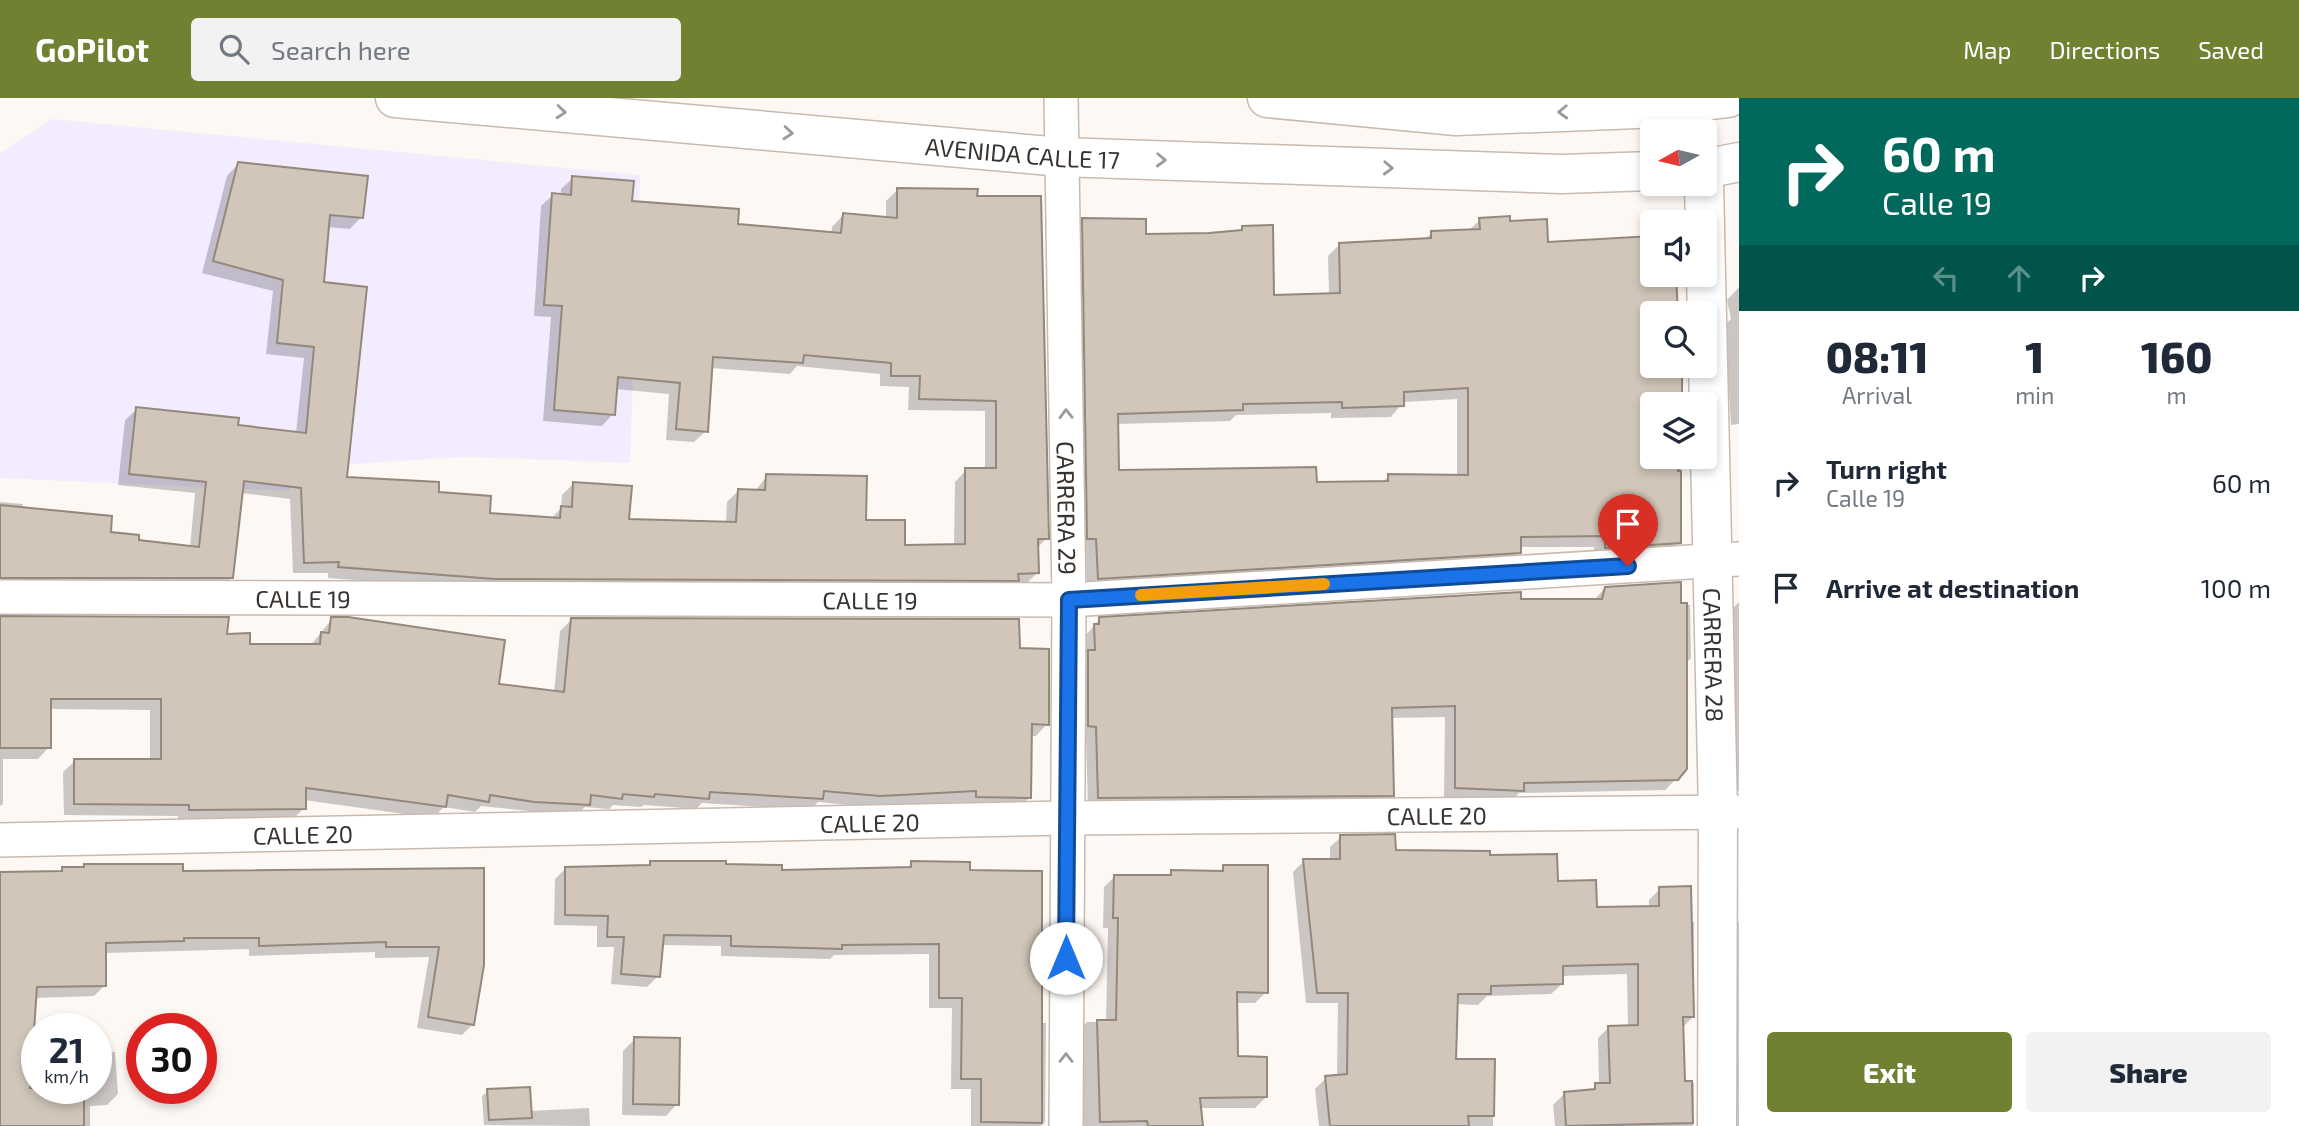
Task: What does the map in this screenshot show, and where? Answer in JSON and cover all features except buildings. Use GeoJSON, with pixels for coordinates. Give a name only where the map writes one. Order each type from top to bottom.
{"type":"FeatureCollection","features":[{"type":"Feature","properties":{"kind":"main road","name":"AVENIDA CALLE 17"},"geometry":{"type":"LineString","coordinates":[[395,98],[1061,157],[1562,174],[1640,171]]}},
{"type":"Feature","properties":{"kind":"main road"},"geometry":{"type":"LineString","coordinates":[[1267,98],[1456,116],[1637,109],[1728,98]]}},
{"type":"Feature","properties":{"kind":"main road"},"geometry":{"type":"LineString","coordinates":[[1717,166],[1739,162]]}},
{"type":"Feature","properties":{"kind":"main road","name":"CARRERA 28"},"geometry":{"type":"LineString","coordinates":[[1705,196],[1725,560],[1729,812],[1717,1126]]}},
{"type":"Feature","properties":{"kind":"street","name":"CARRERA 29"},"geometry":{"type":"LineString","coordinates":[[1061,98],[1069,600],[1066,1126]]}},
{"type":"Feature","properties":{"kind":"street","name":"CALLE 19"},"geometry":{"type":"LineString","coordinates":[[0,597],[1069,600],[1725,560]]}},
{"type":"Feature","properties":{"kind":"street","name":"CALLE 20"},"geometry":{"type":"LineString","coordinates":[[0,840],[1066,818],[1729,812]]}},
{"type":"Feature","properties":{"kind":"shaded area"},"geometry":{"type":"Polygon","coordinates":[[[52,119],[640,175],[630,463],[464,457],[291,468],[289,491],[0,478],[0,153],[52,119]]]}},
{"type":"Feature","properties":{"kind":"slow traffic"},"geometry":{"type":"LineString","coordinates":[[1141,595],[1324,584]]}},
{"type":"Feature","properties":{"kind":"route"},"geometry":{"type":"LineString","coordinates":[[1066,958],[1069,600],[1628,566]]}}]}
